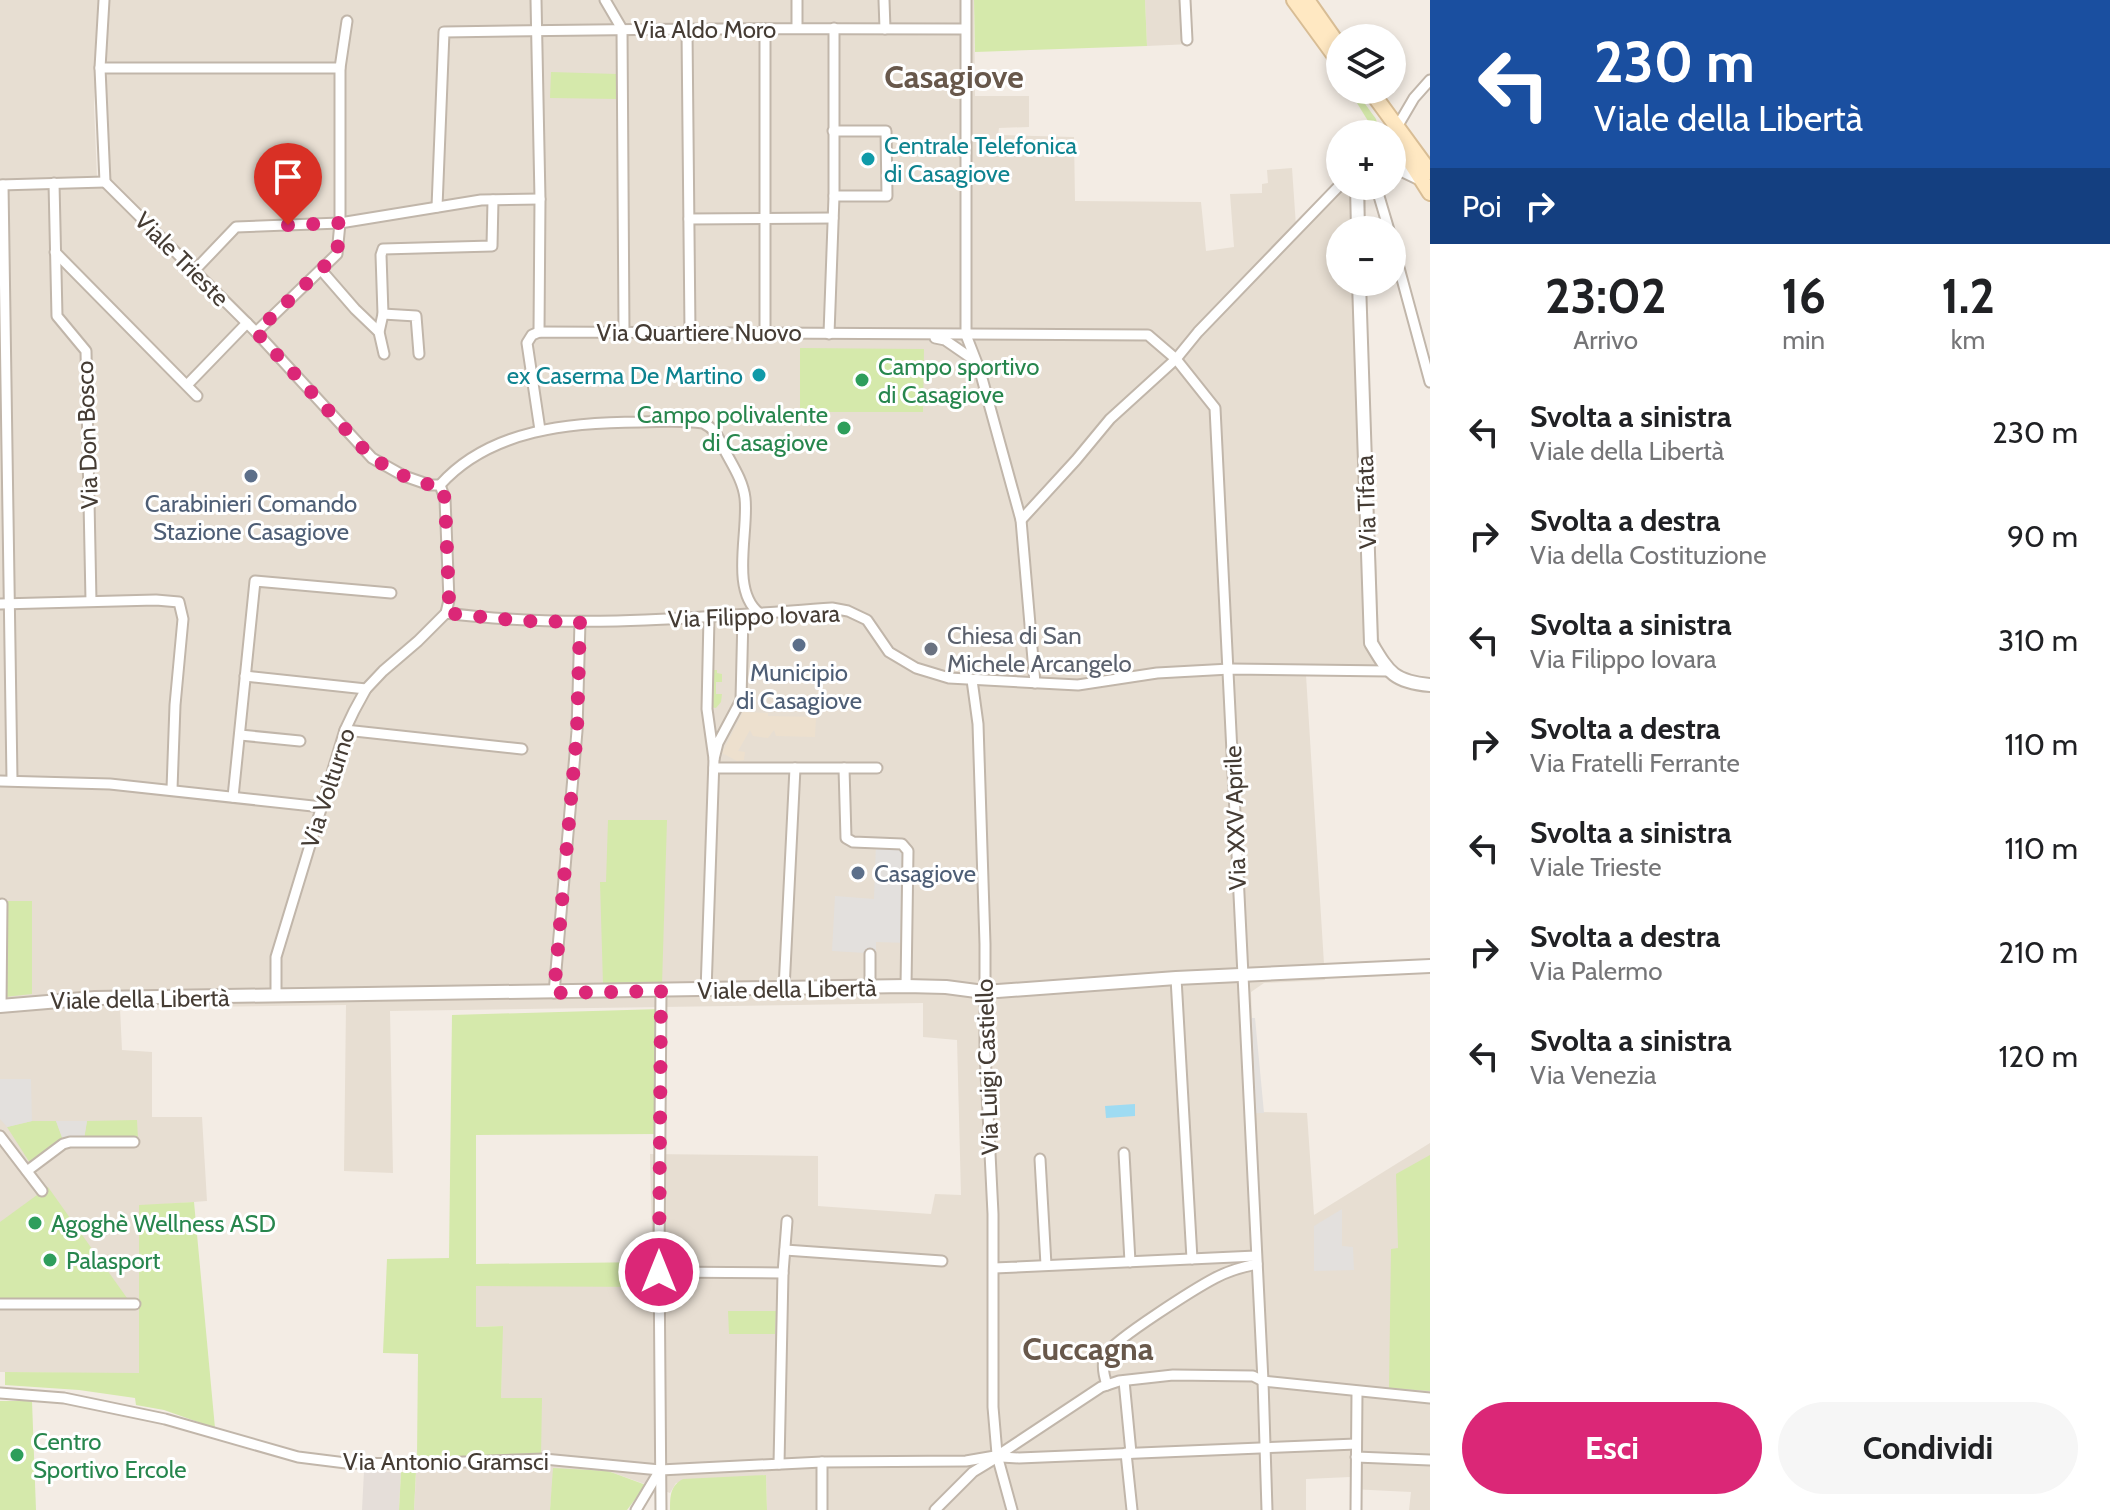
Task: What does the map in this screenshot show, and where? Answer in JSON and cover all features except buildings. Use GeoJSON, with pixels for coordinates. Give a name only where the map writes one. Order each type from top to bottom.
{"type":"FeatureCollection","features":[{"type":"Feature","properties":{"kind":"main road"},"geometry":{"type":"LineString","coordinates":[[1294,0],[1326,44]]}},
{"type":"Feature","properties":{"kind":"main road"},"geometry":{"type":"LineString","coordinates":[[1307,0],[1326,27]]}},
{"type":"Feature","properties":{"kind":"main road"},"geometry":{"type":"LineString","coordinates":[[1406,150],[1427,175],[1430,193]]}},
{"type":"Feature","properties":{"kind":"street"},"geometry":{"type":"LineString","coordinates":[[12,780],[5,604],[1,185],[105,182],[100,68],[104,0]]}},
{"type":"Feature","properties":{"kind":"street"},"geometry":{"type":"LineString","coordinates":[[536,0],[539,332],[532,335],[527,343],[540,430]]}},
{"type":"Feature","properties":{"kind":"street"},"geometry":{"type":"LineString","coordinates":[[605,0],[622,29],[624,332]]}},
{"type":"Feature","properties":{"kind":"street"},"geometry":{"type":"LineString","coordinates":[[797,0],[797,28]]}},
{"type":"Feature","properties":{"kind":"street"},"geometry":{"type":"LineString","coordinates":[[884,0],[885,29]]}},
{"type":"Feature","properties":{"kind":"street"},"geometry":{"type":"LineString","coordinates":[[966,0],[966,335],[1021,520],[1035,683]]}},
{"type":"Feature","properties":{"kind":"street"},"geometry":{"type":"LineString","coordinates":[[1185,0],[1187,40]]}},
{"type":"Feature","properties":{"kind":"street"},"geometry":{"type":"LineString","coordinates":[[256,332],[337,254],[340,223],[340,68],[347,21]]}},
{"type":"Feature","properties":{"kind":"street"},"geometry":{"type":"LineString","coordinates":[[829,334],[834,196],[834,28]]}},
{"type":"Feature","properties":{"kind":"street"},"geometry":{"type":"LineString","coordinates":[[765,29],[765,332]]}},
{"type":"Feature","properties":{"kind":"street","name":"Via Aldo Moro"},"geometry":{"type":"LineString","coordinates":[[437,207],[444,32],[965,29]]}},
{"type":"Feature","properties":{"kind":"street"},"geometry":{"type":"LineString","coordinates":[[687,31],[690,332]]}},
{"type":"Feature","properties":{"kind":"street"},"geometry":{"type":"LineString","coordinates":[[100,68],[340,68]]}},
{"type":"Feature","properties":{"kind":"street"},"geometry":{"type":"LineString","coordinates":[[1404,120],[1414,98],[1430,80]]}},
{"type":"Feature","properties":{"kind":"street"},"geometry":{"type":"LineString","coordinates":[[833,131],[886,131],[887,196],[834,196]]}},
{"type":"Feature","properties":{"kind":"street"},"geometry":{"type":"LineString","coordinates":[[1406,170],[1427,175]]}},
{"type":"Feature","properties":{"kind":"street","name":"Viale Trieste"},"geometry":{"type":"LineString","coordinates":[[105,182],[256,332],[372,458],[404,476],[430,485],[440,485]]}},
{"type":"Feature","properties":{"kind":"street","name":"Via Don Bosco"},"geometry":{"type":"LineString","coordinates":[[54,183],[57,316],[86,351],[91,601]]}},
{"type":"Feature","properties":{"kind":"street"},"geometry":{"type":"LineString","coordinates":[[194,271],[236,227],[340,223],[493,200],[540,199]]}},
{"type":"Feature","properties":{"kind":"street"},"geometry":{"type":"LineString","coordinates":[[384,354],[379,332],[383,314],[383,249],[492,246],[493,200]]}},
{"type":"Feature","properties":{"kind":"street"},"geometry":{"type":"LineString","coordinates":[[1021,520],[1110,419],[1176,359],[1198,332],[1328,200]]}},
{"type":"Feature","properties":{"kind":"street"},"geometry":{"type":"LineString","coordinates":[[689,219],[833,218]]}},
{"type":"Feature","properties":{"kind":"street"},"geometry":{"type":"LineString","coordinates":[[55,252],[197,396]]}},
{"type":"Feature","properties":{"kind":"street"},"geometry":{"type":"LineString","coordinates":[[322,271],[379,332]]}},
{"type":"Feature","properties":{"kind":"street"},"geometry":{"type":"LineString","coordinates":[[1406,294],[1430,382]]}},
{"type":"Feature","properties":{"kind":"street","name":"Via Tifata"},"geometry":{"type":"LineString","coordinates":[[1359,296],[1371,643],[1388,671]]}},
{"type":"Feature","properties":{"kind":"street"},"geometry":{"type":"LineString","coordinates":[[383,314],[416,316],[419,354]]}},
{"type":"Feature","properties":{"kind":"street"},"geometry":{"type":"LineString","coordinates":[[187,385],[247,323]]}},
{"type":"Feature","properties":{"kind":"street","name":"Via Quartiere Nuovo"},"geometry":{"type":"LineString","coordinates":[[539,332],[966,335]]}},
{"type":"Feature","properties":{"kind":"street"},"geometry":{"type":"LineString","coordinates":[[920,334],[945,340],[976,362]]}},
{"type":"Feature","properties":{"kind":"street","name":"Via XXV Aprile"},"geometry":{"type":"LineString","coordinates":[[966,335],[1148,335],[1176,359],[1218,416],[1267,1510]]}},
{"type":"Feature","properties":{"kind":"street"},"geometry":{"type":"LineString","coordinates":[[446,613],[449,600],[445,499],[440,485],[479,455],[540,430],[585,422],[688,421],[713,427],[742,485],[745,521],[742,566],[748,602],[759,613]]}},
{"type":"Feature","properties":{"kind":"street"},"geometry":{"type":"LineString","coordinates":[[233,797],[255,581],[391,593]]}},
{"type":"Feature","properties":{"kind":"street"},"geometry":{"type":"LineString","coordinates":[[5,604],[179,602],[183,608],[172,789]]}},
{"type":"Feature","properties":{"kind":"street","name":"Via Filippo Iovara"},"geometry":{"type":"LineString","coordinates":[[446,613],[521,621],[580,622],[832,608],[867,620],[889,652],[916,668],[949,678],[972,680],[1078,685],[1157,673],[1230,669],[1388,671]]}},
{"type":"Feature","properties":{"kind":"street","name":"Via Volturno"},"geometry":{"type":"LineString","coordinates":[[276,996],[276,957],[345,730],[366,689],[446,613]]}},
{"type":"Feature","properties":{"kind":"street"},"geometry":{"type":"LineString","coordinates":[[706,991],[714,763],[718,743],[741,700],[743,615]]}},
{"type":"Feature","properties":{"kind":"street"},"geometry":{"type":"LineString","coordinates":[[709,617],[707,709],[714,763]]}},
{"type":"Feature","properties":{"kind":"street"},"geometry":{"type":"LineString","coordinates":[[554,993],[577,731],[580,622]]}},
{"type":"Feature","properties":{"kind":"street"},"geometry":{"type":"LineString","coordinates":[[1388,671],[1408,683],[1430,685]]}},
{"type":"Feature","properties":{"kind":"street"},"geometry":{"type":"LineString","coordinates":[[245,676],[366,689]]}},
{"type":"Feature","properties":{"kind":"street","name":"Via Luigi Castiello"},"geometry":{"type":"LineString","coordinates":[[972,680],[978,724],[994,1268],[993,1407],[998,1456],[1012,1510]]}},
{"type":"Feature","properties":{"kind":"street"},"geometry":{"type":"LineString","coordinates":[[345,730],[522,749]]}},
{"type":"Feature","properties":{"kind":"street"},"geometry":{"type":"LineString","coordinates":[[240,735],[300,741]]}},
{"type":"Feature","properties":{"kind":"street"},"geometry":{"type":"LineString","coordinates":[[714,763],[795,768],[877,768]]}},
{"type":"Feature","properties":{"kind":"street"},"geometry":{"type":"LineString","coordinates":[[784,989],[795,768]]}},
{"type":"Feature","properties":{"kind":"street"},"geometry":{"type":"LineString","coordinates":[[844,768],[846,838],[880,846],[902,844],[909,856],[906,986]]}},
{"type":"Feature","properties":{"kind":"street"},"geometry":{"type":"LineString","coordinates":[[0,781],[172,789],[322,807]]}},
{"type":"Feature","properties":{"kind":"street"},"geometry":{"type":"LineString","coordinates":[[0,1006],[2,904]]}},
{"type":"Feature","properties":{"kind":"street"},"geometry":{"type":"LineString","coordinates":[[870,954],[870,987]]}},
{"type":"Feature","properties":{"kind":"street","name":"Viale della Libertà"},"geometry":{"type":"LineString","coordinates":[[0,1006],[95,998],[906,986],[984,992],[1176,978],[1430,966]]}},
{"type":"Feature","properties":{"kind":"street"},"geometry":{"type":"LineString","coordinates":[[1176,978],[1192,1259]]}},
{"type":"Feature","properties":{"kind":"street"},"geometry":{"type":"LineString","coordinates":[[661,991],[661,1510]]}},
{"type":"Feature","properties":{"kind":"street"},"geometry":{"type":"LineString","coordinates":[[0,1136],[42,1191]]}},
{"type":"Feature","properties":{"kind":"street"},"geometry":{"type":"LineString","coordinates":[[27,1171],[70,1142],[134,1142]]}},
{"type":"Feature","properties":{"kind":"street"},"geometry":{"type":"LineString","coordinates":[[1124,1153],[1130,1262]]}},
{"type":"Feature","properties":{"kind":"street"},"geometry":{"type":"LineString","coordinates":[[1040,1159],[1046,1265]]}},
{"type":"Feature","properties":{"kind":"street"},"geometry":{"type":"LineString","coordinates":[[779,1464],[787,1221]]}},
{"type":"Feature","properties":{"kind":"street"},"geometry":{"type":"LineString","coordinates":[[785,1250],[942,1261]]}},
{"type":"Feature","properties":{"kind":"street"},"geometry":{"type":"LineString","coordinates":[[994,1268],[1192,1259],[1256,1260]]}},
{"type":"Feature","properties":{"kind":"street"},"geometry":{"type":"LineString","coordinates":[[1107,1385],[1103,1363],[1105,1356],[1122,1340],[1216,1278],[1256,1260]]}},
{"type":"Feature","properties":{"kind":"street"},"geometry":{"type":"LineString","coordinates":[[659,1272],[783,1273]]}},
{"type":"Feature","properties":{"kind":"street"},"geometry":{"type":"LineString","coordinates":[[0,1304],[135,1304]]}},
{"type":"Feature","properties":{"kind":"street"},"geometry":{"type":"LineString","coordinates":[[935,1510],[973,1472],[1107,1385],[1124,1381],[1173,1375],[1253,1376],[1263,1381],[1430,1398]]}},
{"type":"Feature","properties":{"kind":"street"},"geometry":{"type":"LineString","coordinates":[[1124,1381],[1132,1510]]}},
{"type":"Feature","properties":{"kind":"street"},"geometry":{"type":"LineString","coordinates":[[1356,1510],[1357,1392]]}},
{"type":"Feature","properties":{"kind":"street","name":"Via Antonio Gramsci"},"geometry":{"type":"LineString","coordinates":[[0,1393],[64,1398],[151,1416],[322,1461],[412,1464],[544,1459],[660,1470],[822,1462],[966,1461],[998,1456],[1019,1458],[1356,1444]]}},
{"type":"Feature","properties":{"kind":"street"},"geometry":{"type":"LineString","coordinates":[[1356,1457],[1430,1460]]}},
{"type":"Feature","properties":{"kind":"street"},"geometry":{"type":"LineString","coordinates":[[822,1462],[822,1510]]}},
{"type":"Feature","properties":{"kind":"street"},"geometry":{"type":"LineString","coordinates":[[630,1469],[652,1484]]}},
{"type":"Feature","properties":{"kind":"street"},"geometry":{"type":"LineString","coordinates":[[636,1510],[660,1470]]}},
{"type":"Feature","properties":{"kind":"shaded area"},"geometry":{"type":"Polygon","coordinates":[[[0,0],[99,0],[94,106],[97,178],[0,181],[0,0]]]}},
{"type":"Feature","properties":{"kind":"shaded area"},"geometry":{"type":"Polygon","coordinates":[[[106,0],[974,0],[975,96],[1029,96],[1029,127],[999,128],[998,135],[1074,137],[1075,201],[1201,202],[1206,251],[1234,247],[1230,194],[1262,193],[1262,184],[1268,183],[1267,170],[1292,168],[1296,226],[1326,195],[1326,200],[1366,200],[1365,216],[1326,216],[1326,296],[1367,296],[1379,638],[1384,653],[1396,668],[1384,677],[1306,675],[1325,980],[1264,983],[1251,992],[1256,1112],[1307,1113],[1314,1215],[1430,1143],[1430,1510],[1409,1510],[1411,1492],[1350,1489],[1350,1477],[1306,1479],[1306,1510],[767,1510],[766,1475],[676,1483],[670,1493],[608,1471],[554,1469],[550,1510],[414,1510],[417,1458],[541,1456],[501,1398],[502,1326],[476,1327],[475,1285],[653,1286],[650,1154],[818,1156],[818,1206],[931,1214],[935,1194],[961,1195],[957,1040],[923,1037],[923,1003],[390,1011],[393,1173],[344,1171],[346,1005],[120,1008],[122,1050],[152,1052],[152,1117],[202,1117],[207,1201],[139,1206],[139,1374],[0,1372],[0,189],[107,186],[106,0]]]}},
{"type":"Feature","properties":{"kind":"shaded area"},"geometry":{"type":"Polygon","coordinates":[[[1145,0],[1188,0],[1191,44],[1147,46],[1145,0]]]}},
{"type":"Feature","properties":{"kind":"shaded area"},"geometry":{"type":"Polygon","coordinates":[[[743,712],[816,717],[815,737],[776,736],[774,730],[768,738],[753,736],[750,730],[738,751],[745,752],[744,760],[737,761],[722,753],[743,712]]]}},
{"type":"Feature","properties":{"kind":"shaded area"},"geometry":{"type":"Polygon","coordinates":[[[876,843],[906,847],[907,943],[876,942],[876,987],[865,987],[866,953],[832,951],[835,896],[874,899],[876,843]]]}},
{"type":"Feature","properties":{"kind":"shaded area"},"geometry":{"type":"Polygon","coordinates":[[[1252,1018],[1255,1018],[1264,1113],[1256,1113],[1252,1018]]]}},
{"type":"Feature","properties":{"kind":"shaded area"},"geometry":{"type":"Polygon","coordinates":[[[0,1079],[31,1079],[32,1121],[7,1127],[0,1119],[0,1079]]]}},
{"type":"Feature","properties":{"kind":"shaded area"},"geometry":{"type":"Polygon","coordinates":[[[56,1121],[87,1121],[84,1139],[63,1140],[56,1121]]]}},
{"type":"Feature","properties":{"kind":"shaded area"},"geometry":{"type":"Polygon","coordinates":[[[1342,1209],[1342,1246],[1353,1247],[1354,1270],[1314,1271],[1314,1226],[1342,1209]]]}},
{"type":"Feature","properties":{"kind":"shaded area"},"geometry":{"type":"Polygon","coordinates":[[[364,1471],[401,1472],[399,1510],[362,1510],[364,1471]]]}},
{"type":"Feature","properties":{"kind":"green space"},"geometry":{"type":"Polygon","coordinates":[[[974,0],[1145,0],[1147,46],[975,52],[974,0]]]}},
{"type":"Feature","properties":{"kind":"green space"},"geometry":{"type":"Polygon","coordinates":[[[551,72],[617,74],[618,99],[550,98],[551,72]]]}},
{"type":"Feature","properties":{"kind":"green space"},"geometry":{"type":"Polygon","coordinates":[[[1358,104],[1365,104],[1376,120],[1367,120],[1358,104]]]}},
{"type":"Feature","properties":{"kind":"green space","name":"Campo sportivo di Casagiove"},"geometry":{"type":"Polygon","coordinates":[[[800,348],[924,349],[923,412],[800,412],[800,348]]]}},
{"type":"Feature","properties":{"kind":"green space"},"geometry":{"type":"Polygon","coordinates":[[[710,670],[722,674],[722,682],[716,682],[716,694],[722,694],[716,708],[710,707],[710,670]]]}},
{"type":"Feature","properties":{"kind":"green space"},"geometry":{"type":"Polygon","coordinates":[[[608,820],[667,820],[662,985],[603,985],[600,882],[606,882],[608,820]]]}},
{"type":"Feature","properties":{"kind":"green space"},"geometry":{"type":"Polygon","coordinates":[[[6,901],[32,901],[32,994],[5,997],[6,901]]]}},
{"type":"Feature","properties":{"kind":"green space"},"geometry":{"type":"Polygon","coordinates":[[[661,1009],[660,1134],[476,1135],[476,1264],[653,1262],[653,1287],[476,1286],[476,1327],[503,1326],[501,1398],[542,1398],[541,1457],[417,1458],[418,1354],[383,1353],[387,1259],[449,1258],[452,1015],[661,1009]]]}},
{"type":"Feature","properties":{"kind":"green space"},"geometry":{"type":"Polygon","coordinates":[[[137,1120],[138,1139],[84,1139],[87,1121],[137,1120]]]}},
{"type":"Feature","properties":{"kind":"green space"},"geometry":{"type":"Polygon","coordinates":[[[32,1121],[56,1121],[63,1140],[30,1163],[7,1127],[32,1121]]]}},
{"type":"Feature","properties":{"kind":"green space"},"geometry":{"type":"Polygon","coordinates":[[[1430,1155],[1430,1391],[1389,1388],[1391,1249],[1398,1248],[1396,1174],[1430,1155]]]}},
{"type":"Feature","properties":{"kind":"green space","name":"Palasport"},"geometry":{"type":"Polygon","coordinates":[[[48,1187],[127,1298],[0,1299],[0,1222],[48,1187]]]}},
{"type":"Feature","properties":{"kind":"green space"},"geometry":{"type":"Polygon","coordinates":[[[194,1202],[215,1428],[164,1410],[136,1405],[135,1398],[5,1385],[5,1372],[139,1373],[139,1205],[194,1202]]]}},
{"type":"Feature","properties":{"kind":"green space"},"geometry":{"type":"Polygon","coordinates":[[[728,1311],[776,1311],[775,1334],[729,1334],[728,1311]]]}},
{"type":"Feature","properties":{"kind":"green space","name":"Centro Sportivo Ercole"},"geometry":{"type":"Polygon","coordinates":[[[0,1401],[32,1401],[36,1510],[0,1510],[0,1401]]]}},
{"type":"Feature","properties":{"kind":"green space"},"geometry":{"type":"Polygon","coordinates":[[[553,1468],[608,1471],[646,1485],[627,1510],[550,1510],[553,1468]]]}},
{"type":"Feature","properties":{"kind":"green space"},"geometry":{"type":"Polygon","coordinates":[[[416,1471],[414,1510],[399,1510],[401,1472],[416,1471]]]}},
{"type":"Feature","properties":{"kind":"green space"},"geometry":{"type":"Polygon","coordinates":[[[766,1475],[767,1510],[670,1510],[672,1492],[683,1479],[766,1475]]]}},
{"type":"Feature","properties":{"kind":"water"},"geometry":{"type":"Polygon","coordinates":[[[1135,1104],[1135,1116],[1106,1118],[1105,1106],[1135,1104]]]}},
{"type":"Feature","properties":{"kind":"place","name":"Centrale Telefonica di Casagiove"},"geometry":{"type":"Point","coordinates":[868,159]}},
{"type":"Feature","properties":{"kind":"place","name":"ex Caserma De Martino"},"geometry":{"type":"Point","coordinates":[759,375]}},
{"type":"Feature","properties":{"kind":"place","name":"Campo sportivo di Casagiove"},"geometry":{"type":"Point","coordinates":[862,380]}},
{"type":"Feature","properties":{"kind":"place","name":"Campo polivalente di Casagiove"},"geometry":{"type":"Point","coordinates":[844,428]}},
{"type":"Feature","properties":{"kind":"place","name":"Carabinieri Comando Stazione Casagiove"},"geometry":{"type":"Point","coordinates":[251,476]}},
{"type":"Feature","properties":{"kind":"place","name":"Municipio di Casagiove"},"geometry":{"type":"Point","coordinates":[799,645]}},
{"type":"Feature","properties":{"kind":"place","name":"Chiesa di San Michele Arcangelo"},"geometry":{"type":"Point","coordinates":[931,649]}},
{"type":"Feature","properties":{"kind":"place","name":"Casagiove"},"geometry":{"type":"Point","coordinates":[858,873]}},
{"type":"Feature","properties":{"kind":"place","name":"Agoghè Wellness ASD"},"geometry":{"type":"Point","coordinates":[35,1223]}},
{"type":"Feature","properties":{"kind":"place","name":"Palasport"},"geometry":{"type":"Point","coordinates":[50,1260]}},
{"type":"Feature","properties":{"kind":"place","name":"Centro Sportivo Ercole"},"geometry":{"type":"Point","coordinates":[17,1455]}},
{"type":"Feature","properties":{"kind":"district","name":"Casagiove"},"geometry":{"type":"Point","coordinates":[954,76]}},
{"type":"Feature","properties":{"kind":"district","name":"Cuccagna"},"geometry":{"type":"Point","coordinates":[1088,1348]}},
{"type":"Feature","properties":{"kind":"route"},"geometry":{"type":"LineString","coordinates":[[288,225],[340,223],[337,254],[256,332],[372,458],[404,476],[430,485],[440,485],[445,499],[449,600],[446,613],[521,621],[580,622],[577,731],[554,993],[661,991],[659,1272]]}}]}
